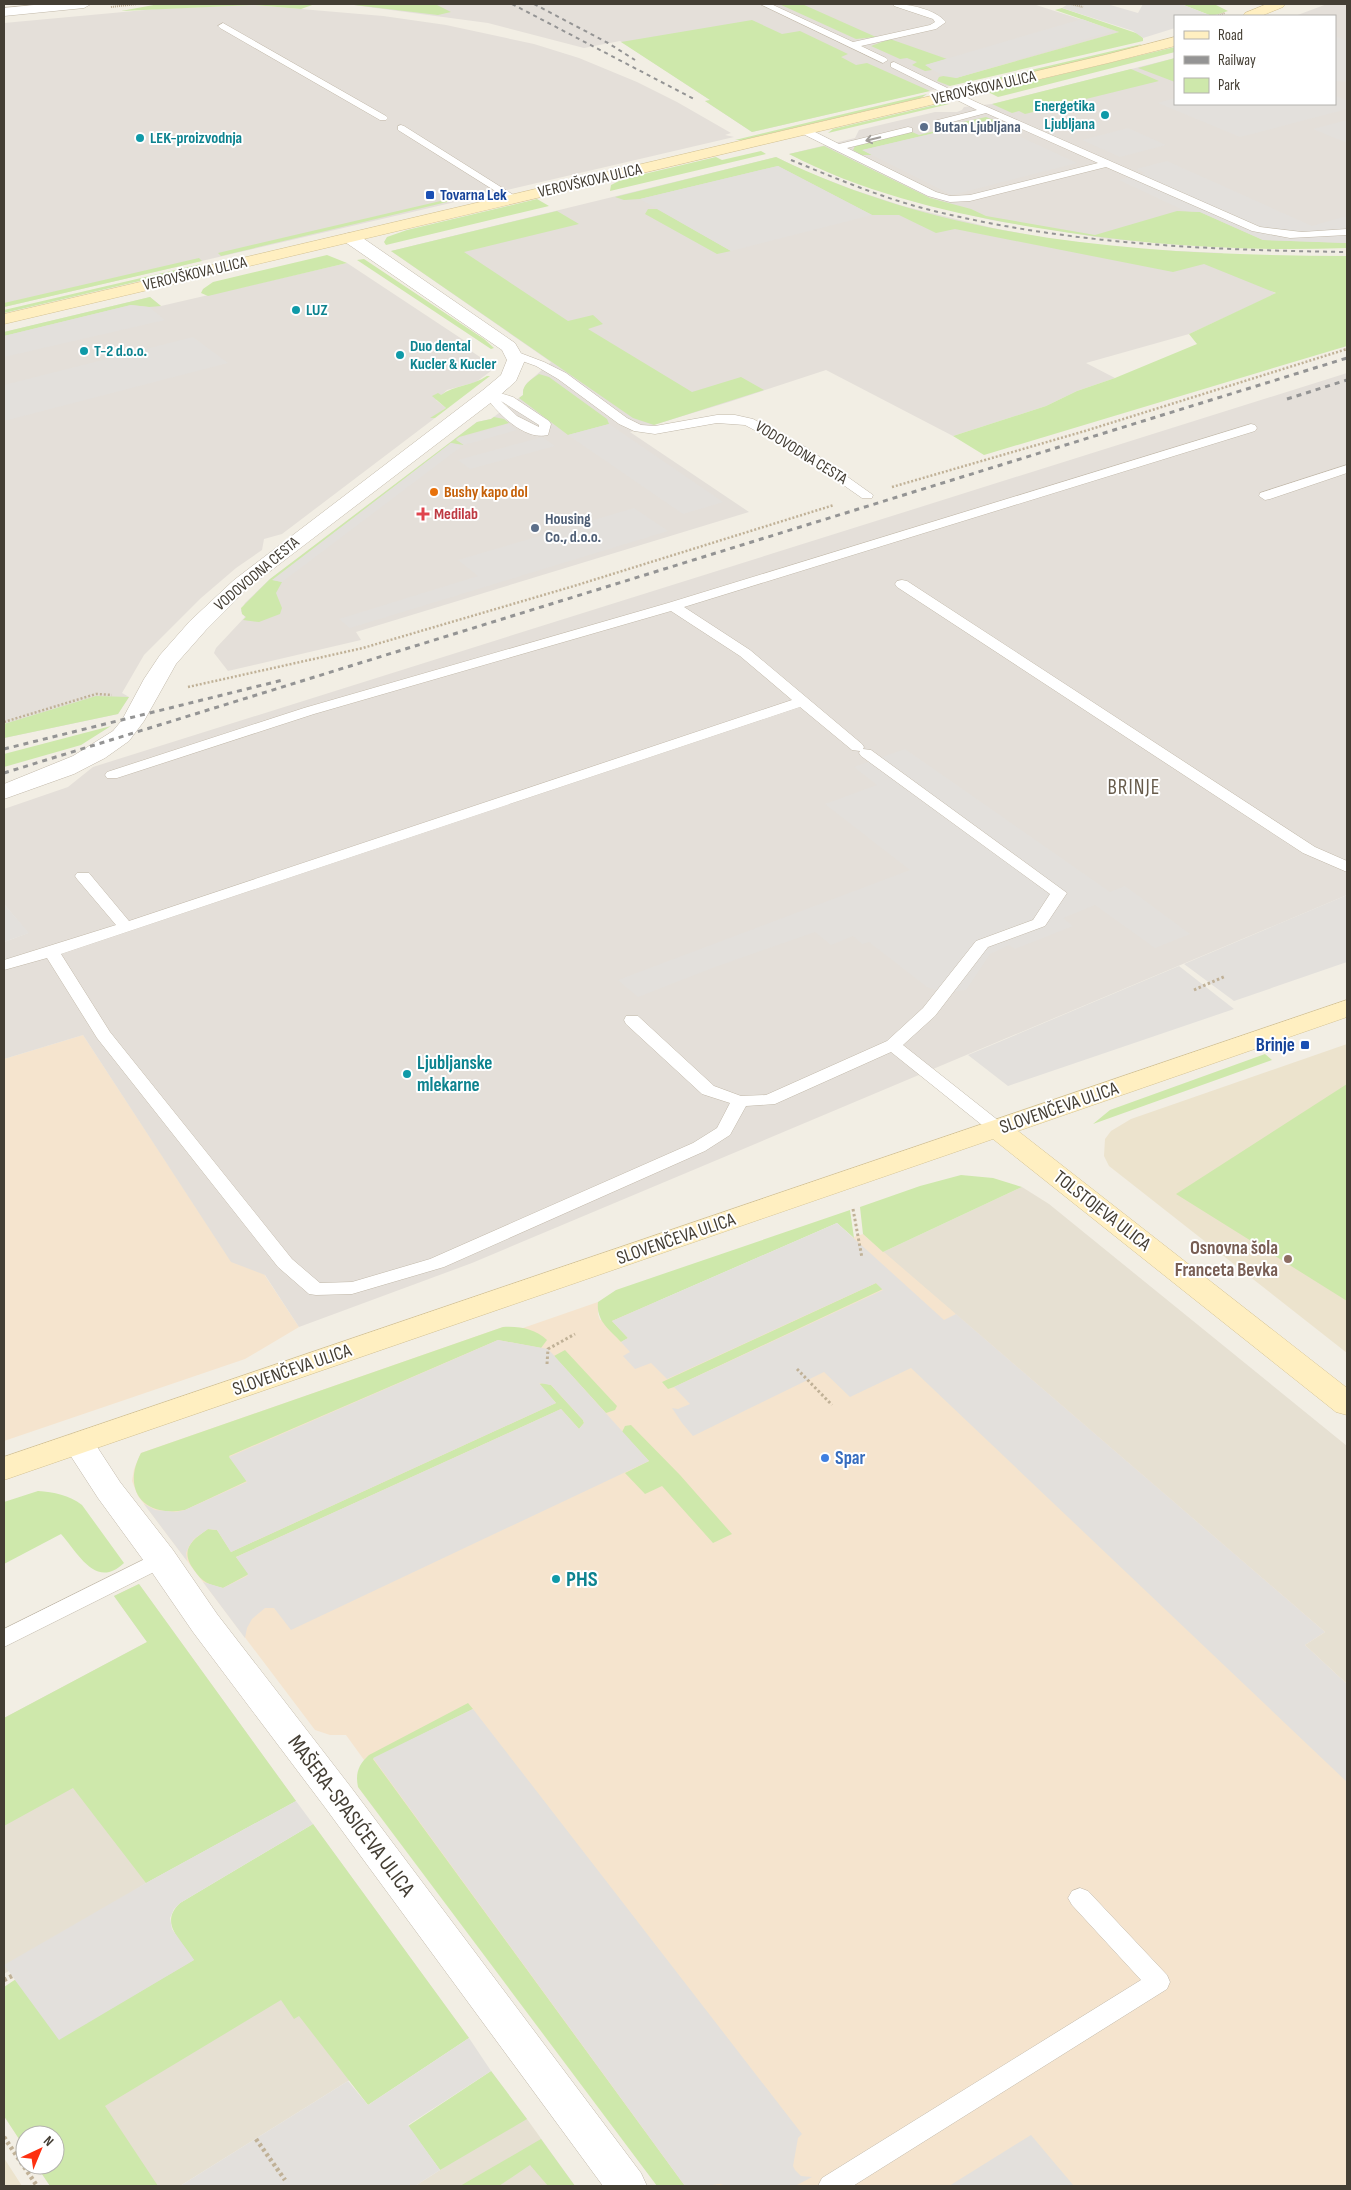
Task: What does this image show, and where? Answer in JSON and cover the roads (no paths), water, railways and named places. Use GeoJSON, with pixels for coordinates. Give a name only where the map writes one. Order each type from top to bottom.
{"type":"FeatureCollection","features":[{"type":"Feature","properties":{"kind":"street"},"geometry":{"type":"LineString","coordinates":[[4,12],[84,4]]}},
{"type":"Feature","properties":{"kind":"street"},"geometry":{"type":"LineString","coordinates":[[1252,15],[1278,4]]}},
{"type":"Feature","properties":{"kind":"street","name":"VEROVŠKOVA ULICA"},"geometry":{"type":"LineString","coordinates":[[4,319],[955,95],[1174,41]]}},
{"type":"Feature","properties":{"kind":"street","name":"VODOVODNA CESTA"},"geometry":{"type":"LineString","coordinates":[[4,792],[56,772],[110,745],[127,730],[159,672],[173,654],[213,610],[241,584],[490,394],[509,377],[516,365],[515,355],[503,342],[350,238]]}},
{"type":"Feature","properties":{"kind":"street","name":"SLOVENČEVA ULICA"},"geometry":{"type":"LineString","coordinates":[[4,1469],[1347,1008]]}},
{"type":"Feature","properties":{"kind":"street","name":"TOLSTOJEVA ULICA"},"geometry":{"type":"LineString","coordinates":[[998,1129],[1347,1404]]}},
{"type":"Feature","properties":{"kind":"street","name":"MAŠERA-SPASIĆEVA ULICA"},"geometry":{"type":"LineString","coordinates":[[79,1444],[109,1490],[162,1559],[205,1623],[337,1796],[627,2186]]}},
{"type":"Feature","properties":{"kind":"lane"},"geometry":{"type":"LineString","coordinates":[[764,4],[883,60]]}},
{"type":"Feature","properties":{"kind":"lane"},"geometry":{"type":"LineString","coordinates":[[853,46],[934,27],[941,22],[936,17],[897,4]]}},
{"type":"Feature","properties":{"kind":"lane"},"geometry":{"type":"LineString","coordinates":[[223,26],[382,118]]}},
{"type":"Feature","properties":{"kind":"lane"},"geometry":{"type":"LineString","coordinates":[[894,65],[987,110],[1256,230],[1280,235],[1301,236],[1347,232]]}},
{"type":"Feature","properties":{"kind":"lane"},"geometry":{"type":"LineString","coordinates":[[938,123],[987,110]]}},
{"type":"Feature","properties":{"kind":"lane"},"geometry":{"type":"LineString","coordinates":[[401,128],[515,199]]}},
{"type":"Feature","properties":{"kind":"lane"},"geometry":{"type":"LineString","coordinates":[[805,130],[932,194],[950,199],[970,198],[1106,164]]}},
{"type":"Feature","properties":{"kind":"lane"},"geometry":{"type":"LineString","coordinates":[[838,148],[908,130]]}},
{"type":"Feature","properties":{"kind":"lane","name":"VODOVODNA CESTA"},"geometry":{"type":"LineString","coordinates":[[515,355],[540,364],[562,376],[623,421],[638,428],[655,430],[718,419],[735,419],[749,422],[803,451],[867,495]]}},
{"type":"Feature","properties":{"kind":"lane"},"geometry":{"type":"LineString","coordinates":[[112,775],[309,711],[673,606],[1251,428]]}},
{"type":"Feature","properties":{"kind":"lane"},"geometry":{"type":"LineString","coordinates":[[1265,496],[1347,469]]}},
{"type":"Feature","properties":{"kind":"lane"},"geometry":{"type":"LineString","coordinates":[[902,584],[1309,850],[1347,866]]}},
{"type":"Feature","properties":{"kind":"lane"},"geometry":{"type":"LineString","coordinates":[[632,1020],[708,1090],[740,1101],[769,1100],[893,1045],[929,1012],[982,944],[1039,923],[1059,894],[862,750],[745,653],[673,606]]}},
{"type":"Feature","properties":{"kind":"lane"},"geometry":{"type":"LineString","coordinates":[[4,965],[52,952],[803,702]]}},
{"type":"Feature","properties":{"kind":"lane"},"geometry":{"type":"LineString","coordinates":[[83,876],[126,927]]}},
{"type":"Feature","properties":{"kind":"lane"},"geometry":{"type":"LineString","coordinates":[[52,952],[103,1034],[285,1263],[316,1289],[352,1288],[446,1259],[699,1147],[724,1131],[740,1101]]}},
{"type":"Feature","properties":{"kind":"lane"},"geometry":{"type":"LineString","coordinates":[[893,1045],[998,1129]]}},
{"type":"Feature","properties":{"kind":"lane"},"geometry":{"type":"LineString","coordinates":[[4,1639],[162,1559]]}},
{"type":"Feature","properties":{"kind":"lane"},"geometry":{"type":"LineString","coordinates":[[831,2186],[1158,1982],[1080,1898]]}},
{"type":"Feature","properties":{"kind":"railway"},"geometry":{"type":"LineString","coordinates":[[512,4],[694,99]]}},
{"type":"Feature","properties":{"kind":"railway"},"geometry":{"type":"LineString","coordinates":[[534,4],[608,43],[635,60]]}},
{"type":"Feature","properties":{"kind":"railway"},"geometry":{"type":"LineString","coordinates":[[791,160],[858,187],[926,209],[1030,230],[1135,243],[1188,247],[1347,252]]}},
{"type":"Feature","properties":{"kind":"railway"},"geometry":{"type":"LineString","coordinates":[[4,773],[1347,358]]}},
{"type":"Feature","properties":{"kind":"railway"},"geometry":{"type":"LineString","coordinates":[[1287,399],[1347,380]]}},
{"type":"Feature","properties":{"kind":"railway"},"geometry":{"type":"LineString","coordinates":[[4,749],[283,680]]}},
{"type":"Feature","properties":{"kind":"place","name":"Energetika Ljubljana"},"geometry":{"type":"Point","coordinates":[1105,115]}},
{"type":"Feature","properties":{"kind":"place","name":"Butan Ljubljana"},"geometry":{"type":"Point","coordinates":[924,127]}},
{"type":"Feature","properties":{"kind":"place","name":"LEK-proizvodnja"},"geometry":{"type":"Point","coordinates":[140,138]}},
{"type":"Feature","properties":{"kind":"place","name":"Tovarna Lek"},"geometry":{"type":"Point","coordinates":[430,195]}},
{"type":"Feature","properties":{"kind":"place","name":"LUZ"},"geometry":{"type":"Point","coordinates":[296,310]}},
{"type":"Feature","properties":{"kind":"place","name":"T-2 d.o.o."},"geometry":{"type":"Point","coordinates":[84,351]}},
{"type":"Feature","properties":{"kind":"place","name":"Duo dental Kucler & Kucler"},"geometry":{"type":"Point","coordinates":[400,355]}},
{"type":"Feature","properties":{"kind":"place","name":"Bushy kapo dol"},"geometry":{"type":"Point","coordinates":[434,492]}},
{"type":"Feature","properties":{"kind":"place","name":"Medilab"},"geometry":{"type":"Point","coordinates":[423,514]}},
{"type":"Feature","properties":{"kind":"place","name":"Housing Co., d.o.o."},"geometry":{"type":"Point","coordinates":[535,528]}},
{"type":"Feature","properties":{"kind":"place","name":"Brinje"},"geometry":{"type":"Point","coordinates":[1305,1045]}},
{"type":"Feature","properties":{"kind":"place","name":"Ljubljanske mlekarne"},"geometry":{"type":"Point","coordinates":[407,1074]}},
{"type":"Feature","properties":{"kind":"place","name":"Osnovna šola Franceta Bevka"},"geometry":{"type":"Point","coordinates":[1288,1259]}},
{"type":"Feature","properties":{"kind":"place","name":"Spar"},"geometry":{"type":"Point","coordinates":[825,1458]}},
{"type":"Feature","properties":{"kind":"place","name":"PHS"},"geometry":{"type":"Point","coordinates":[556,1579]}},
{"type":"Feature","properties":{"kind":"district","name":"BRINJE"},"geometry":{"type":"Point","coordinates":[1134,787]}}]}
